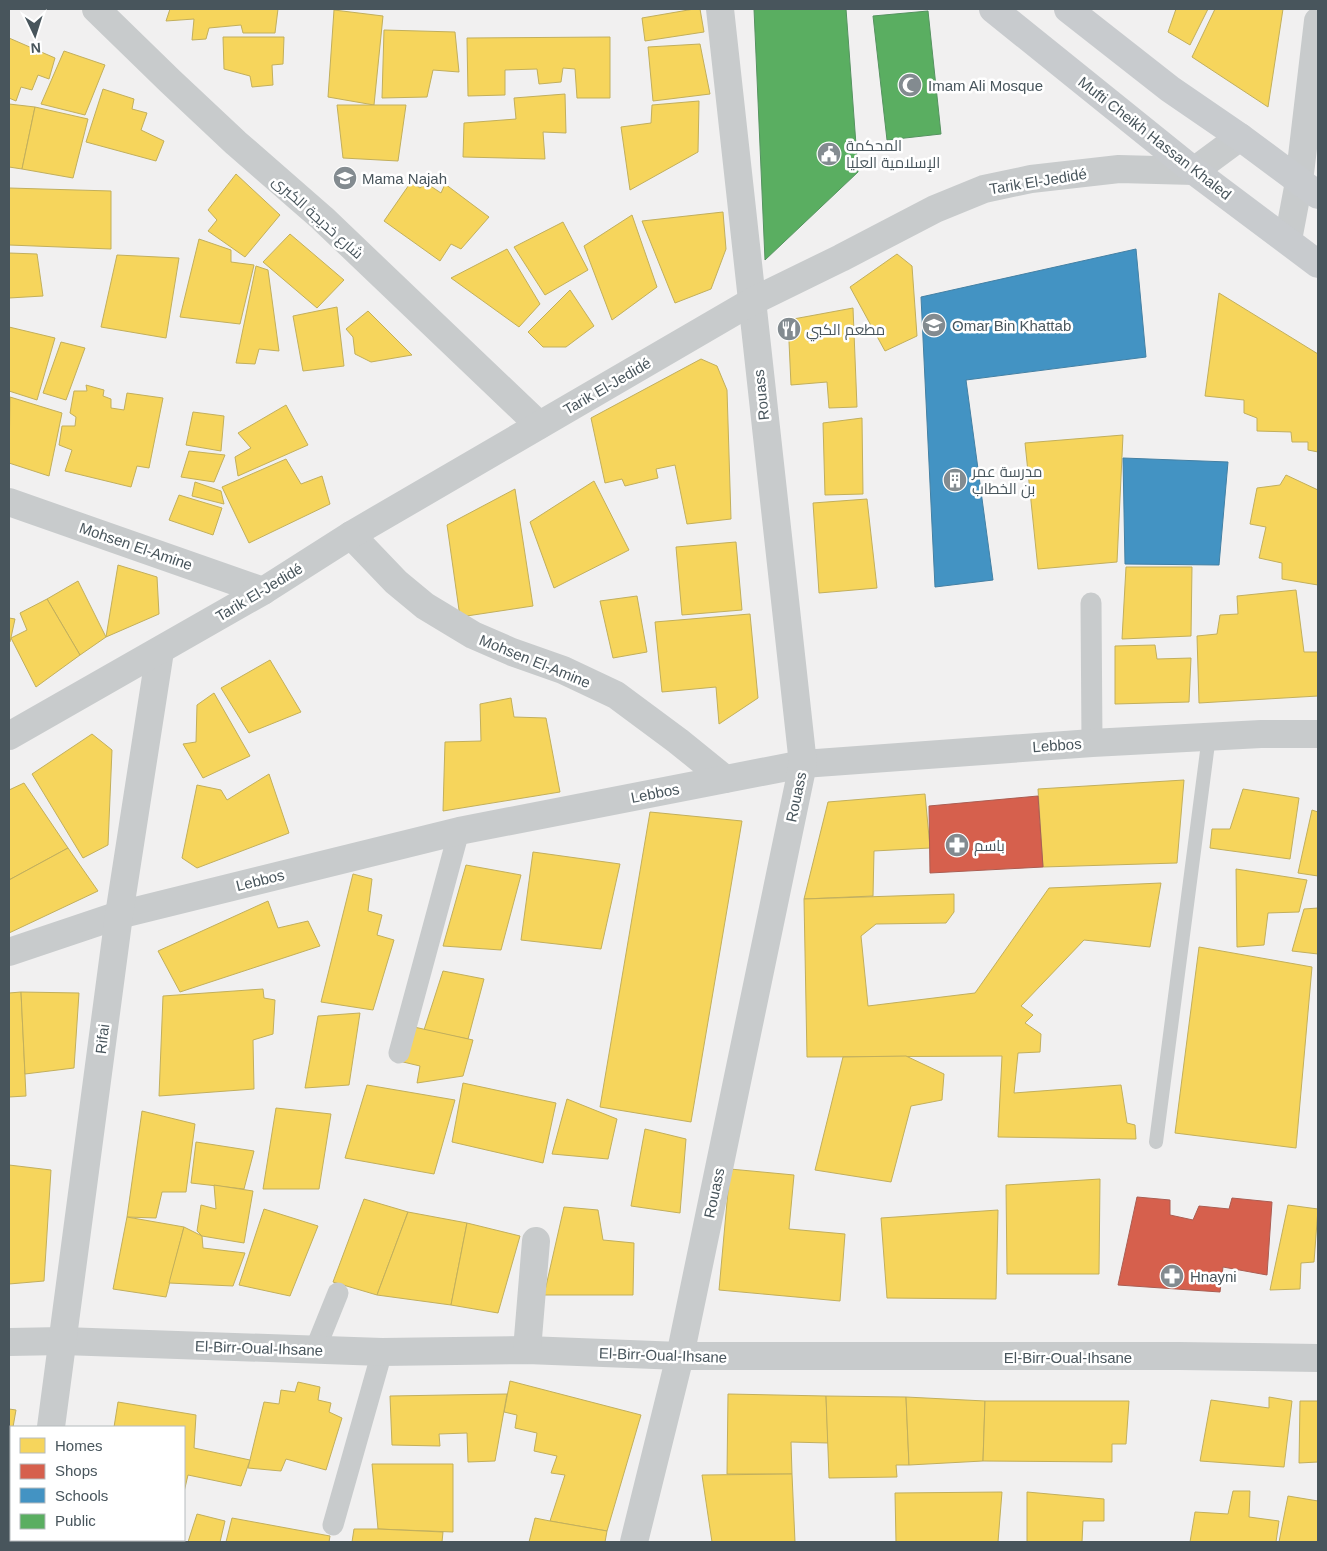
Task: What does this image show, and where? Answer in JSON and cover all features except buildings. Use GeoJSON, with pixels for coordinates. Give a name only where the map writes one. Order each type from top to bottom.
{"type":"FeatureCollection","features":[{"type":"Feature","properties":{"kind":"main road","name":"Mufti Cheikh Hassan Khaled"},"geometry":{"type":"LineString","coordinates":[[993,9],[1194,171],[1318,264]]}},
{"type":"Feature","properties":{"kind":"main road"},"geometry":{"type":"LineString","coordinates":[[1068,9],[1170,89],[1240,137],[1308,189]]}},
{"type":"Feature","properties":{"kind":"street","name":"شارع خديجة الكبرى"},"geometry":{"type":"LineString","coordinates":[[96,9],[170,82],[322,218],[539,425]]}},
{"type":"Feature","properties":{"kind":"street","name":"Rouass"},"geometry":{"type":"LineString","coordinates":[[634,1542],[680,1356],[803,764],[720,9]]}},
{"type":"Feature","properties":{"kind":"street"},"geometry":{"type":"LineString","coordinates":[[1288,240],[1308,189],[1318,21]]}},
{"type":"Feature","properties":{"kind":"street"},"geometry":{"type":"LineString","coordinates":[[1194,171],[1240,137]]}},
{"type":"Feature","properties":{"kind":"street","name":"Tarik El-Jedidé"},"geometry":{"type":"LineString","coordinates":[[9,736],[263,591],[351,536],[751,302],[935,209],[984,189],[1031,179],[1119,169],[1194,171]]}},
{"type":"Feature","properties":{"kind":"street","name":"Mohsen El-Amine"},"geometry":{"type":"LineString","coordinates":[[9,502],[263,591]]}},
{"type":"Feature","properties":{"kind":"street","name":"Mohsen El-Amine"},"geometry":{"type":"LineString","coordinates":[[351,536],[396,582],[424,606],[473,635],[512,652],[562,670],[616,695],[725,779]]}},
{"type":"Feature","properties":{"kind":"street"},"geometry":{"type":"LineString","coordinates":[[1091,603],[1092,743]]}},
{"type":"Feature","properties":{"kind":"street","name":"Rifai"},"geometry":{"type":"LineString","coordinates":[[51,1426],[119,915],[160,651]]}},
{"type":"Feature","properties":{"kind":"street","name":"Lebbos"},"geometry":{"type":"LineString","coordinates":[[9,952],[119,915],[459,831],[803,764],[1209,736],[1318,734]]}},
{"type":"Feature","properties":{"kind":"street"},"geometry":{"type":"LineString","coordinates":[[400,1053],[459,831]]}},
{"type":"Feature","properties":{"kind":"street"},"geometry":{"type":"LineString","coordinates":[[526,1350],[536,1241]]}},
{"type":"Feature","properties":{"kind":"street"},"geometry":{"type":"LineString","coordinates":[[315,1350],[338,1292]]}},
{"type":"Feature","properties":{"kind":"street","name":"El-Birr-Oual-Ihsane"},"geometry":{"type":"LineString","coordinates":[[9,1342],[63,1341],[382,1352],[526,1350],[680,1356],[1190,1356],[1318,1358]]}},
{"type":"Feature","properties":{"kind":"street"},"geometry":{"type":"LineString","coordinates":[[333,1525],[382,1352]]}},
{"type":"Feature","properties":{"kind":"lane"},"geometry":{"type":"LineString","coordinates":[[1156,1142],[1209,736]]}},
{"type":"Feature","properties":{"kind":"place","name":"Imam Ali Mosque"},"geometry":{"type":"Point","coordinates":[910,85]}},
{"type":"Feature","properties":{"kind":"place","name":"المحكمة الإسلامية العليا"},"geometry":{"type":"Point","coordinates":[829,154]}},
{"type":"Feature","properties":{"kind":"place","name":"Mama Najah"},"geometry":{"type":"Point","coordinates":[345,178]}},
{"type":"Feature","properties":{"kind":"place","name":"Omar Bin Khattab"},"geometry":{"type":"Point","coordinates":[934,325]}},
{"type":"Feature","properties":{"kind":"place","name":"مطعم الكبي"},"geometry":{"type":"Point","coordinates":[789,329]}},
{"type":"Feature","properties":{"kind":"place","name":"مدرسة عمر بن الخطاب"},"geometry":{"type":"Point","coordinates":[955,480]}},
{"type":"Feature","properties":{"kind":"place","name":"باسم"},"geometry":{"type":"Point","coordinates":[957,845]}},
{"type":"Feature","properties":{"kind":"place","name":"Hnayni"},"geometry":{"type":"Point","coordinates":[1172,1276]}}]}
